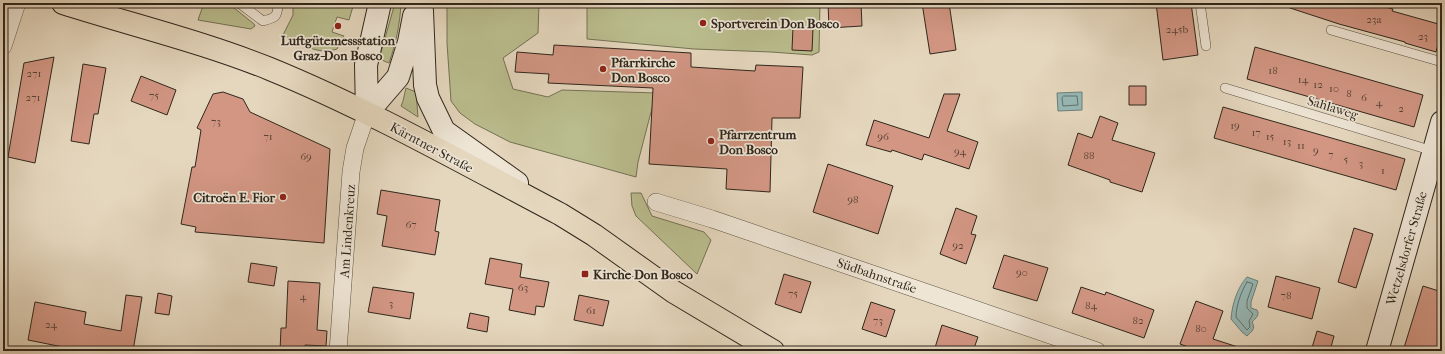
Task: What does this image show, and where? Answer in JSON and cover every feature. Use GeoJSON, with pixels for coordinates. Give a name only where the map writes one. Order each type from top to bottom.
{"type":"FeatureCollection","features":[{"type":"Feature","properties":{"kind":"main road","name":"Kärntner Straße"},"geometry":{"type":"LineString","coordinates":[[63,3],[192,42],[270,69],[333,96],[560,214],[594,235],[674,292],[773,351]]}},
{"type":"Feature","properties":{"kind":"main road"},"geometry":{"type":"LineString","coordinates":[[367,113],[366,65],[380,3]]}},
{"type":"Feature","properties":{"kind":"main road"},"geometry":{"type":"LineString","coordinates":[[367,113],[398,77],[409,42],[414,13],[414,3]]}},
{"type":"Feature","properties":{"kind":"main road"},"geometry":{"type":"LineString","coordinates":[[420,3],[422,12],[425,85],[428,98],[444,131],[560,214]]}},
{"type":"Feature","properties":{"kind":"main road","name":"Wetzelsdorfer Straße"},"geometry":{"type":"LineString","coordinates":[[1377,351],[1442,122]]}},
{"type":"Feature","properties":{"kind":"street"},"geometry":{"type":"LineString","coordinates":[[3,46],[17,3]]}},
{"type":"Feature","properties":{"kind":"street","name":"Am Lindenkreuz"},"geometry":{"type":"LineString","coordinates":[[338,351],[351,172],[355,148],[367,113]]}},
{"type":"Feature","properties":{"kind":"street","name":"Südbahnstraße"},"geometry":{"type":"LineString","coordinates":[[656,202],[712,219],[1097,351]]}},
{"type":"Feature","properties":{"kind":"lane"},"geometry":{"type":"LineString","coordinates":[[239,3],[263,21],[274,18],[278,12],[278,3]]}},
{"type":"Feature","properties":{"kind":"lane"},"geometry":{"type":"LineString","coordinates":[[1200,3],[1206,46]]}},
{"type":"Feature","properties":{"kind":"lane"},"geometry":{"type":"LineString","coordinates":[[1331,30],[1442,62]]}},
{"type":"Feature","properties":{"kind":"lane","name":"Sahlaweg"},"geometry":{"type":"LineString","coordinates":[[1225,88],[1434,151]]}},
{"type":"Feature","properties":{"kind":"green space"},"geometry":{"type":"Polygon","coordinates":[[[204,3],[228,3],[255,26],[251,29],[198,20],[204,3]]]}},
{"type":"Feature","properties":{"kind":"green space"},"geometry":{"type":"Polygon","coordinates":[[[293,3],[354,3],[349,20],[337,17],[332,32],[344,36],[337,49],[330,51],[316,50],[283,35],[293,15],[293,3]]]}},
{"type":"Feature","properties":{"kind":"green space"},"geometry":{"type":"Polygon","coordinates":[[[395,3],[401,3],[394,48],[389,63],[379,59],[395,3]]]}},
{"type":"Feature","properties":{"kind":"green space"},"geometry":{"type":"Polygon","coordinates":[[[447,3],[539,3],[538,33],[503,58],[513,89],[548,97],[562,90],[656,93],[638,162],[636,177],[510,142],[475,124],[460,113],[451,101],[447,43],[447,3]]]}},
{"type":"Feature","properties":{"kind":"green space","name":"Sportverein Don Bosco"},"geometry":{"type":"Polygon","coordinates":[[[587,3],[820,3],[819,52],[812,55],[694,49],[587,39],[587,3]]]}},
{"type":"Feature","properties":{"kind":"green space"},"geometry":{"type":"Polygon","coordinates":[[[406,88],[416,92],[418,117],[401,106],[406,88]]]}},
{"type":"Feature","properties":{"kind":"green space"},"geometry":{"type":"Polygon","coordinates":[[[631,193],[641,193],[652,216],[704,232],[711,240],[697,274],[636,216],[632,206],[631,193]]]}},
{"type":"Feature","properties":{"kind":"water"},"geometry":{"type":"Polygon","coordinates":[[[1082,92],[1082,110],[1058,111],[1057,93],[1082,92]]]}},
{"type":"Feature","properties":{"kind":"water"},"geometry":{"type":"Polygon","coordinates":[[[1247,277],[1258,281],[1251,302],[1251,308],[1257,310],[1258,313],[1252,322],[1254,326],[1253,330],[1247,336],[1231,319],[1240,286],[1247,277]]]}},
{"type":"Feature","properties":{"kind":"building"},"geometry":{"type":"Polygon","coordinates":[[[828,3],[861,3],[862,26],[829,28],[828,3]]]}},
{"type":"Feature","properties":{"kind":"building"},"geometry":{"type":"Polygon","coordinates":[[[922,3],[949,3],[956,50],[930,54],[922,3]]]}},
{"type":"Feature","properties":{"kind":"building"},"geometry":{"type":"Polygon","coordinates":[[[1156,3],[1191,3],[1198,55],[1163,60],[1156,3]]]}},
{"type":"Feature","properties":{"kind":"building"},"geometry":{"type":"Polygon","coordinates":[[[1284,3],[1370,3],[1393,9],[1392,11],[1442,25],[1442,29],[1436,52],[1339,24],[1284,6],[1284,3]]]}},
{"type":"Feature","properties":{"kind":"building"},"geometry":{"type":"Polygon","coordinates":[[[793,27],[813,28],[812,51],[792,50],[793,27]]]}},
{"type":"Feature","properties":{"kind":"building","name":"Pfarrzentrum Don Bosco"},"geometry":{"type":"Polygon","coordinates":[[[554,45],[691,53],[691,67],[755,71],[756,65],[803,67],[800,118],[772,118],[770,192],[726,189],[727,169],[649,164],[653,88],[548,83],[549,74],[515,72],[517,52],[553,55],[554,45]]]}},
{"type":"Feature","properties":{"kind":"building"},"geometry":{"type":"Polygon","coordinates":[[[1255,47],[1423,95],[1414,127],[1247,79],[1255,47]]]}},
{"type":"Feature","properties":{"kind":"building"},"geometry":{"type":"Polygon","coordinates":[[[54,57],[35,163],[8,157],[24,63],[54,57]]]}},
{"type":"Feature","properties":{"kind":"building"},"geometry":{"type":"Polygon","coordinates":[[[83,64],[106,68],[98,114],[94,114],[89,144],[71,141],[83,64]]]}},
{"type":"Feature","properties":{"kind":"building"},"geometry":{"type":"Polygon","coordinates":[[[141,76],[176,90],[167,115],[131,101],[141,76]]]}},
{"type":"Feature","properties":{"kind":"building"},"geometry":{"type":"Polygon","coordinates":[[[1129,86],[1146,86],[1146,105],[1129,105],[1129,86]]]}},
{"type":"Feature","properties":{"kind":"building"},"geometry":{"type":"Polygon","coordinates":[[[223,92],[243,99],[250,112],[330,149],[324,243],[195,232],[196,227],[181,224],[192,167],[195,167],[201,130],[197,128],[213,94],[223,92]]]}},
{"type":"Feature","properties":{"kind":"building"},"geometry":{"type":"Polygon","coordinates":[[[944,94],[960,94],[947,131],[978,142],[969,169],[924,154],[922,160],[892,150],[891,152],[866,145],[874,120],[929,138],[944,94]]]}},
{"type":"Feature","properties":{"kind":"building"},"geometry":{"type":"Polygon","coordinates":[[[1223,107],[1405,159],[1396,190],[1214,138],[1223,107]]]}},
{"type":"Feature","properties":{"kind":"building"},"geometry":{"type":"Polygon","coordinates":[[[1100,116],[1118,123],[1112,140],[1155,153],[1142,192],[1110,182],[1110,180],[1068,165],[1078,133],[1092,138],[1100,116]]]}},
{"type":"Feature","properties":{"kind":"building"},"geometry":{"type":"Polygon","coordinates":[[[828,164],[893,186],[878,234],[813,212],[828,164]]]}},
{"type":"Feature","properties":{"kind":"building"},"geometry":{"type":"Polygon","coordinates":[[[381,190],[440,200],[435,231],[439,232],[435,255],[382,246],[387,216],[377,214],[381,190]]]}},
{"type":"Feature","properties":{"kind":"building"},"geometry":{"type":"Polygon","coordinates":[[[956,208],[977,216],[971,234],[976,235],[966,264],[940,254],[956,208]]]}},
{"type":"Feature","properties":{"kind":"building"},"geometry":{"type":"Polygon","coordinates":[[[1354,228],[1373,234],[1356,288],[1338,282],[1354,228]]]}},
{"type":"Feature","properties":{"kind":"building"},"geometry":{"type":"Polygon","coordinates":[[[1004,255],[1048,268],[1037,301],[993,288],[1004,255]]]}},
{"type":"Feature","properties":{"kind":"building"},"geometry":{"type":"Polygon","coordinates":[[[490,258],[522,264],[520,277],[549,282],[544,307],[536,306],[535,315],[509,310],[513,289],[485,284],[490,258]]]}},
{"type":"Feature","properties":{"kind":"building"},"geometry":{"type":"Polygon","coordinates":[[[251,263],[277,267],[274,286],[248,282],[251,263]]]}},
{"type":"Feature","properties":{"kind":"building"},"geometry":{"type":"Polygon","coordinates":[[[784,274],[811,282],[801,313],[775,304],[784,274]]]}},
{"type":"Feature","properties":{"kind":"building"},"geometry":{"type":"Polygon","coordinates":[[[1276,276],[1320,288],[1312,319],[1268,307],[1276,276]]]}},
{"type":"Feature","properties":{"kind":"building"},"geometry":{"type":"Polygon","coordinates":[[[288,281],[320,283],[317,330],[327,331],[326,346],[305,345],[305,351],[280,351],[281,328],[286,328],[288,281]]]}},
{"type":"Feature","properties":{"kind":"building"},"geometry":{"type":"Polygon","coordinates":[[[1423,286],[1442,292],[1442,351],[1403,351],[1423,286]]]}},
{"type":"Feature","properties":{"kind":"building"},"geometry":{"type":"Polygon","coordinates":[[[373,287],[414,293],[410,319],[368,312],[373,287]]]}},
{"type":"Feature","properties":{"kind":"building"},"geometry":{"type":"Polygon","coordinates":[[[1081,287],[1105,295],[1106,292],[1154,310],[1144,338],[1072,313],[1081,287]]]}},
{"type":"Feature","properties":{"kind":"building"},"geometry":{"type":"Polygon","coordinates":[[[158,293],[172,296],[169,315],[155,313],[158,293]]]}},
{"type":"Feature","properties":{"kind":"building"},"geometry":{"type":"Polygon","coordinates":[[[126,295],[142,297],[133,351],[83,351],[28,340],[35,302],[86,312],[84,324],[121,331],[126,295]]]}},
{"type":"Feature","properties":{"kind":"building"},"geometry":{"type":"Polygon","coordinates":[[[579,295],[609,301],[603,326],[574,320],[579,295]]]}},
{"type":"Feature","properties":{"kind":"building"},"geometry":{"type":"Polygon","coordinates":[[[1196,301],[1223,311],[1213,339],[1241,348],[1240,351],[1199,351],[1180,344],[1196,301]]]}},
{"type":"Feature","properties":{"kind":"building"},"geometry":{"type":"Polygon","coordinates":[[[871,302],[895,310],[886,337],[862,329],[871,302]]]}},
{"type":"Feature","properties":{"kind":"building"},"geometry":{"type":"Polygon","coordinates":[[[470,313],[489,317],[487,332],[467,328],[470,313]]]}},
{"type":"Feature","properties":{"kind":"building"},"geometry":{"type":"Polygon","coordinates":[[[942,325],[978,337],[973,351],[934,351],[942,325]]]}},
{"type":"Feature","properties":{"kind":"building"},"geometry":{"type":"Polygon","coordinates":[[[1317,331],[1334,336],[1330,351],[1311,351],[1317,331]]]}},
{"type":"Feature","properties":{"kind":"place","name":"Sportverein Don Bosco"},"geometry":{"type":"Point","coordinates":[703,23]}},
{"type":"Feature","properties":{"kind":"place","name":"Luftgütemessstation Graz-Don Bosco"},"geometry":{"type":"Point","coordinates":[338,26]}},
{"type":"Feature","properties":{"kind":"place","name":"Pfarrkirche Don Bosco"},"geometry":{"type":"Point","coordinates":[603,69]}},
{"type":"Feature","properties":{"kind":"place","name":"Pfarrzentrum Don Bosco"},"geometry":{"type":"Point","coordinates":[711,141]}},
{"type":"Feature","properties":{"kind":"place","name":"Citroën E. Fior"},"geometry":{"type":"Point","coordinates":[283,197]}},
{"type":"Feature","properties":{"kind":"place","name":"Kirche Don Bosco"},"geometry":{"type":"Point","coordinates":[585,274]}}]}
